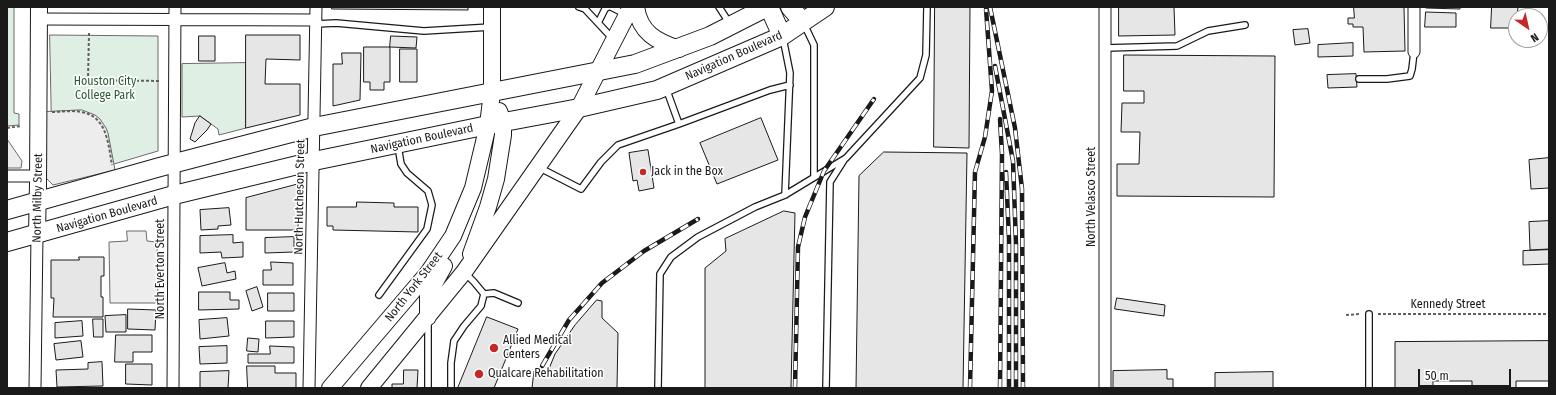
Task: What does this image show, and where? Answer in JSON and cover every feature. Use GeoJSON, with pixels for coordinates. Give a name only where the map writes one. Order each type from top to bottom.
{"type":"FeatureCollection","features":[{"type":"Feature","properties":{"kind":"main road","name":"North York Street"},"geometry":{"type":"LineString","coordinates":[[330,388],[376,336],[428,273],[452,236],[473,188],[496,124],[492,92],[492,7]]}},
{"type":"Feature","properties":{"kind":"main road"},"geometry":{"type":"LineString","coordinates":[[7,210],[174,163],[314,127],[634,64],[679,49],[710,36],[768,7],[782,36]]}},
{"type":"Feature","properties":{"kind":"main road"},"geometry":{"type":"LineString","coordinates":[[790,7],[802,22]]}},
{"type":"Feature","properties":{"kind":"main road","name":"Navigation Boulevard"},"geometry":{"type":"LineString","coordinates":[[7,242],[37,235],[174,195],[314,161],[579,108],[657,90],[782,36],[825,7]]}},
{"type":"Feature","properties":{"kind":"main road"},"geometry":{"type":"LineString","coordinates":[[369,388],[464,272],[579,108],[631,10],[638,18],[646,32],[657,40],[679,49]]}},
{"type":"Feature","properties":{"kind":"main road","name":"North Milby Street"},"geometry":{"type":"LineString","coordinates":[[37,235],[39,13]]}},
{"type":"Feature","properties":{"kind":"main road"},"geometry":{"type":"LineString","coordinates":[[464,272],[488,207],[496,179],[503,143],[496,124]]}},
{"type":"Feature","properties":{"kind":"main road"},"geometry":{"type":"LineString","coordinates":[[428,317],[428,295],[450,256],[461,215]]}},
{"type":"Feature","properties":{"kind":"main road"},"geometry":{"type":"LineString","coordinates":[[342,388],[376,336]]}},
{"type":"Feature","properties":{"kind":"street","name":"North Everton Street"},"geometry":{"type":"LineString","coordinates":[[173,388],[175,7]]}},
{"type":"Feature","properties":{"kind":"street","name":"North Hutcheson Street"},"geometry":{"type":"LineString","coordinates":[[309,388],[316,7]]}},
{"type":"Feature","properties":{"kind":"street","name":"North Velasco Street"},"geometry":{"type":"LineString","coordinates":[[1105,7],[1105,388]]}},
{"type":"Feature","properties":{"kind":"street"},"geometry":{"type":"LineString","coordinates":[[1414,7],[1414,52]]}},
{"type":"Feature","properties":{"kind":"street"},"geometry":{"type":"LineString","coordinates":[[39,13],[175,20],[316,22]]}},
{"type":"Feature","properties":{"kind":"street"},"geometry":{"type":"LineString","coordinates":[[7,176],[38,176]]}},
{"type":"Feature","properties":{"kind":"street","name":"North Milby Street"},"geometry":{"type":"LineString","coordinates":[[35,388],[37,235]]}},
{"type":"Feature","properties":{"kind":"lane"},"geometry":{"type":"LineString","coordinates":[[578,7],[585,9],[614,40]]}},
{"type":"Feature","properties":{"kind":"lane"},"geometry":{"type":"LineString","coordinates":[[598,23],[605,9],[610,7],[631,10]]}},
{"type":"Feature","properties":{"kind":"lane"},"geometry":{"type":"LineString","coordinates":[[719,7],[731,26]]}},
{"type":"Feature","properties":{"kind":"lane"},"geometry":{"type":"LineString","coordinates":[[826,388],[830,182],[846,158],[920,78],[926,55],[927,7]]}},
{"type":"Feature","properties":{"kind":"lane"},"geometry":{"type":"LineString","coordinates":[[316,22],[424,30],[492,27]]}},
{"type":"Feature","properties":{"kind":"lane"},"geometry":{"type":"LineString","coordinates":[[802,22],[814,45],[814,177]]}},
{"type":"Feature","properties":{"kind":"lane"},"geometry":{"type":"LineString","coordinates":[[1105,48],[1177,46],[1208,31],[1245,25]]}},
{"type":"Feature","properties":{"kind":"lane"},"geometry":{"type":"LineString","coordinates":[[782,36],[790,73],[785,195]]}},
{"type":"Feature","properties":{"kind":"lane"},"geometry":{"type":"LineString","coordinates":[[1359,79],[1387,79],[1410,76],[1414,52]]}},
{"type":"Feature","properties":{"kind":"lane"},"geometry":{"type":"LineString","coordinates":[[538,167],[582,189],[601,162],[618,145],[770,90],[790,85]]}},
{"type":"Feature","properties":{"kind":"lane"},"geometry":{"type":"LineString","coordinates":[[665,86],[679,124]]}},
{"type":"Feature","properties":{"kind":"lane"},"geometry":{"type":"LineString","coordinates":[[379,295],[427,229],[432,205],[428,192],[407,174],[401,164],[398,144]]}},
{"type":"Feature","properties":{"kind":"lane"},"geometry":{"type":"LineString","coordinates":[[658,388],[660,274],[671,257],[698,236],[785,195],[846,158]]}},
{"type":"Feature","properties":{"kind":"lane"},"geometry":{"type":"LineString","coordinates":[[464,272],[484,294]]}},
{"type":"Feature","properties":{"kind":"lane"},"geometry":{"type":"LineString","coordinates":[[484,294],[494,293],[518,303]]}},
{"type":"Feature","properties":{"kind":"lane"},"geometry":{"type":"LineString","coordinates":[[451,388],[451,363],[454,341],[464,326],[481,306],[484,294]]}},
{"type":"Feature","properties":{"kind":"lane"},"geometry":{"type":"LineString","coordinates":[[1369,314],[1369,388]]}},
{"type":"Feature","properties":{"kind":"lane"},"geometry":{"type":"LineString","coordinates":[[428,317],[428,388]]}},
{"type":"Feature","properties":{"kind":"path"},"geometry":{"type":"LineString","coordinates":[[89,34],[88,80],[161,81]]}},
{"type":"Feature","properties":{"kind":"path"},"geometry":{"type":"LineString","coordinates":[[49,112],[80,112],[89,114],[99,120],[106,134],[112,166]]}},
{"type":"Feature","properties":{"kind":"path"},"geometry":{"type":"LineString","coordinates":[[7,128],[21,126]]}},
{"type":"Feature","properties":{"kind":"path","name":"Kennedy Street"},"geometry":{"type":"LineString","coordinates":[[1346,314],[1549,314]]}},
{"type":"Feature","properties":{"kind":"green space"},"geometry":{"type":"Polygon","coordinates":[[[7,7],[14,7],[14,113],[19,114],[19,125],[7,126],[7,7]]]}},
{"type":"Feature","properties":{"kind":"green space","name":"Houston City College Park"},"geometry":{"type":"Polygon","coordinates":[[[50,35],[158,36],[158,151],[114,164],[53,178],[50,35]]]}},
{"type":"Feature","properties":{"kind":"green space"},"geometry":{"type":"Polygon","coordinates":[[[246,63],[246,128],[219,135],[218,129],[200,116],[182,117],[182,64],[246,63]]]}},
{"type":"Feature","properties":{"kind":"shaded area"},"geometry":{"type":"Polygon","coordinates":[[[82,110],[95,115],[100,119],[106,128],[115,170],[53,185],[46,178],[45,112],[82,110]]]}},
{"type":"Feature","properties":{"kind":"shaded area"},"geometry":{"type":"Polygon","coordinates":[[[7,139],[22,161],[21,168],[7,168],[7,139]]]}},
{"type":"Feature","properties":{"kind":"shaded area"},"geometry":{"type":"Polygon","coordinates":[[[127,231],[146,231],[147,241],[157,242],[158,303],[110,303],[109,242],[127,241],[127,231]]]}},
{"type":"Feature","properties":{"kind":"building"},"geometry":{"type":"Polygon","coordinates":[[[332,7],[468,7],[468,10],[332,9],[332,7]]]}},
{"type":"Feature","properties":{"kind":"building"},"geometry":{"type":"Polygon","coordinates":[[[935,7],[970,7],[969,148],[934,147],[935,7]]]}},
{"type":"Feature","properties":{"kind":"building"},"geometry":{"type":"Polygon","coordinates":[[[1119,7],[1174,7],[1175,35],[1119,36],[1119,7]]]}},
{"type":"Feature","properties":{"kind":"building"},"geometry":{"type":"Polygon","coordinates":[[[1354,7],[1404,7],[1405,51],[1364,52],[1363,27],[1353,27],[1353,24],[1348,24],[1348,18],[1354,18],[1354,7]]]}},
{"type":"Feature","properties":{"kind":"building"},"geometry":{"type":"Polygon","coordinates":[[[1460,7],[1460,9],[1426,8],[1460,7]]]}},
{"type":"Feature","properties":{"kind":"building"},"geometry":{"type":"Polygon","coordinates":[[[1492,7],[1518,7],[1508,8],[1508,28],[1491,28],[1492,7]]]}},
{"type":"Feature","properties":{"kind":"building"},"geometry":{"type":"Polygon","coordinates":[[[1426,12],[1456,13],[1456,27],[1425,27],[1426,12]]]}},
{"type":"Feature","properties":{"kind":"building"},"geometry":{"type":"Polygon","coordinates":[[[1308,29],[1310,43],[1295,45],[1293,30],[1308,29]]]}},
{"type":"Feature","properties":{"kind":"building"},"geometry":{"type":"Polygon","coordinates":[[[246,35],[300,35],[300,60],[266,59],[265,84],[300,84],[300,115],[246,128],[246,35]]]}},
{"type":"Feature","properties":{"kind":"building"},"geometry":{"type":"Polygon","coordinates":[[[199,36],[215,36],[215,61],[199,61],[199,36]]]}},
{"type":"Feature","properties":{"kind":"building"},"geometry":{"type":"Polygon","coordinates":[[[391,36],[417,37],[416,48],[390,47],[391,36]]]}},
{"type":"Feature","properties":{"kind":"building"},"geometry":{"type":"Polygon","coordinates":[[[1353,43],[1353,56],[1318,57],[1318,45],[1353,43]]]}},
{"type":"Feature","properties":{"kind":"building"},"geometry":{"type":"Polygon","coordinates":[[[364,47],[390,47],[390,82],[384,82],[384,90],[370,90],[370,82],[364,82],[364,47]]]}},
{"type":"Feature","properties":{"kind":"building"},"geometry":{"type":"Polygon","coordinates":[[[400,49],[417,49],[417,82],[400,82],[400,49]]]}},
{"type":"Feature","properties":{"kind":"building"},"geometry":{"type":"Polygon","coordinates":[[[342,53],[361,53],[360,100],[333,106],[333,64],[342,64],[342,53]]]}},
{"type":"Feature","properties":{"kind":"building"},"geometry":{"type":"Polygon","coordinates":[[[1124,55],[1275,56],[1274,197],[1117,196],[1117,164],[1139,164],[1140,132],[1121,132],[1122,103],[1144,103],[1144,91],[1124,91],[1124,55]]]}},
{"type":"Feature","properties":{"kind":"building"},"geometry":{"type":"Polygon","coordinates":[[[1356,74],[1357,87],[1328,88],[1327,75],[1356,74]]]}},
{"type":"Feature","properties":{"kind":"building"},"geometry":{"type":"Polygon","coordinates":[[[200,116],[211,124],[195,142],[190,139],[195,123],[200,116]]]}},
{"type":"Feature","properties":{"kind":"building"},"geometry":{"type":"Polygon","coordinates":[[[761,118],[778,160],[717,184],[700,143],[761,118]]]}},
{"type":"Feature","properties":{"kind":"building"},"geometry":{"type":"Polygon","coordinates":[[[648,150],[654,188],[639,191],[637,180],[633,181],[629,153],[648,150]]]}},
{"type":"Feature","properties":{"kind":"building"},"geometry":{"type":"Polygon","coordinates":[[[884,152],[967,153],[963,388],[856,388],[859,176],[884,152]]]}},
{"type":"Feature","properties":{"kind":"building"},"geometry":{"type":"Polygon","coordinates":[[[1549,158],[1549,188],[1531,189],[1529,160],[1549,158]]]}},
{"type":"Feature","properties":{"kind":"building"},"geometry":{"type":"Polygon","coordinates":[[[299,184],[298,230],[246,230],[246,198],[299,184]]]}},
{"type":"Feature","properties":{"kind":"building"},"geometry":{"type":"Polygon","coordinates":[[[357,202],[394,203],[394,207],[418,207],[418,232],[333,230],[333,226],[327,226],[327,207],[356,207],[357,202]]]}},
{"type":"Feature","properties":{"kind":"building"},"geometry":{"type":"Polygon","coordinates":[[[229,208],[231,225],[218,226],[218,229],[201,230],[200,210],[229,208]]]}},
{"type":"Feature","properties":{"kind":"building"},"geometry":{"type":"Polygon","coordinates":[[[784,211],[795,213],[791,388],[705,388],[705,268],[726,251],[725,239],[784,211]]]}},
{"type":"Feature","properties":{"kind":"building"},"geometry":{"type":"Polygon","coordinates":[[[1549,221],[1549,249],[1530,250],[1529,222],[1549,221]]]}},
{"type":"Feature","properties":{"kind":"building"},"geometry":{"type":"Polygon","coordinates":[[[233,235],[233,243],[243,242],[243,257],[222,258],[221,252],[200,253],[200,236],[233,235]]]}},
{"type":"Feature","properties":{"kind":"building"},"geometry":{"type":"Polygon","coordinates":[[[294,237],[294,252],[265,253],[265,238],[294,237]]]}},
{"type":"Feature","properties":{"kind":"building"},"geometry":{"type":"Polygon","coordinates":[[[1549,250],[1549,264],[1523,265],[1523,251],[1549,250]]]}},
{"type":"Feature","properties":{"kind":"building"},"geometry":{"type":"Polygon","coordinates":[[[79,257],[104,257],[104,276],[101,276],[103,317],[53,317],[54,298],[51,298],[51,260],[79,260],[79,257]]]}},
{"type":"Feature","properties":{"kind":"building"},"geometry":{"type":"Polygon","coordinates":[[[271,262],[293,263],[293,285],[263,285],[263,270],[271,270],[271,262]]]}},
{"type":"Feature","properties":{"kind":"building"},"geometry":{"type":"Polygon","coordinates":[[[225,263],[227,273],[235,271],[236,279],[202,286],[198,268],[225,263]]]}},
{"type":"Feature","properties":{"kind":"building"},"geometry":{"type":"Polygon","coordinates":[[[257,287],[263,307],[252,311],[246,291],[257,287]]]}},
{"type":"Feature","properties":{"kind":"building"},"geometry":{"type":"Polygon","coordinates":[[[199,292],[230,292],[230,300],[239,300],[239,309],[199,310],[199,292]]]}},
{"type":"Feature","properties":{"kind":"building"},"geometry":{"type":"Polygon","coordinates":[[[268,293],[294,293],[294,311],[268,311],[268,293]]]}},
{"type":"Feature","properties":{"kind":"building"},"geometry":{"type":"Polygon","coordinates":[[[1117,298],[1165,305],[1164,316],[1115,309],[1117,298]]]}},
{"type":"Feature","properties":{"kind":"building"},"geometry":{"type":"Polygon","coordinates":[[[597,300],[602,301],[602,318],[618,333],[617,388],[532,388],[534,371],[546,376],[555,354],[575,325],[597,300]]]}},
{"type":"Feature","properties":{"kind":"building"},"geometry":{"type":"Polygon","coordinates":[[[128,309],[156,310],[155,330],[128,329],[128,309]]]}},
{"type":"Feature","properties":{"kind":"building"},"geometry":{"type":"Polygon","coordinates":[[[126,315],[126,332],[106,332],[105,316],[126,315]]]}},
{"type":"Feature","properties":{"kind":"building"},"geometry":{"type":"Polygon","coordinates":[[[487,317],[518,329],[494,388],[458,388],[487,317]]]}},
{"type":"Feature","properties":{"kind":"building"},"geometry":{"type":"Polygon","coordinates":[[[227,318],[229,336],[200,339],[199,320],[227,318]]]}},
{"type":"Feature","properties":{"kind":"building"},"geometry":{"type":"Polygon","coordinates":[[[93,319],[103,319],[103,337],[94,337],[93,319]]]}},
{"type":"Feature","properties":{"kind":"building"},"geometry":{"type":"Polygon","coordinates":[[[82,321],[83,336],[55,338],[55,323],[82,321]]]}},
{"type":"Feature","properties":{"kind":"building"},"geometry":{"type":"Polygon","coordinates":[[[266,321],[294,321],[294,337],[266,338],[266,321]]]}},
{"type":"Feature","properties":{"kind":"building"},"geometry":{"type":"Polygon","coordinates":[[[116,335],[152,335],[152,352],[133,352],[133,362],[115,362],[116,335]]]}},
{"type":"Feature","properties":{"kind":"building"},"geometry":{"type":"Polygon","coordinates":[[[248,338],[259,339],[258,352],[247,351],[248,338]]]}},
{"type":"Feature","properties":{"kind":"building"},"geometry":{"type":"Polygon","coordinates":[[[81,341],[83,357],[56,360],[54,344],[81,341]]]}},
{"type":"Feature","properties":{"kind":"building"},"geometry":{"type":"Polygon","coordinates":[[[1549,341],[1549,381],[1516,381],[1516,388],[1472,388],[1472,381],[1433,381],[1433,388],[1395,388],[1395,342],[1549,341]]]}},
{"type":"Feature","properties":{"kind":"building"},"geometry":{"type":"Polygon","coordinates":[[[227,346],[227,363],[200,364],[199,347],[227,346]]]}},
{"type":"Feature","properties":{"kind":"building"},"geometry":{"type":"Polygon","coordinates":[[[270,346],[294,347],[294,363],[248,363],[248,354],[270,354],[270,346]]]}},
{"type":"Feature","properties":{"kind":"building"},"geometry":{"type":"Polygon","coordinates":[[[102,362],[103,386],[57,387],[56,370],[88,369],[88,363],[102,362]]]}},
{"type":"Feature","properties":{"kind":"building"},"geometry":{"type":"Polygon","coordinates":[[[126,364],[152,364],[152,385],[126,384],[126,364]]]}},
{"type":"Feature","properties":{"kind":"building"},"geometry":{"type":"Polygon","coordinates":[[[247,366],[275,366],[275,373],[296,373],[296,388],[248,388],[247,366]]]}},
{"type":"Feature","properties":{"kind":"building"},"geometry":{"type":"Polygon","coordinates":[[[404,370],[418,370],[417,388],[392,388],[392,384],[403,384],[404,370]]]}},
{"type":"Feature","properties":{"kind":"building"},"geometry":{"type":"Polygon","coordinates":[[[1167,370],[1167,379],[1173,379],[1173,388],[1113,388],[1113,371],[1167,370]]]}},
{"type":"Feature","properties":{"kind":"building"},"geometry":{"type":"Polygon","coordinates":[[[229,371],[228,388],[200,388],[200,372],[229,371]]]}},
{"type":"Feature","properties":{"kind":"building"},"geometry":{"type":"Polygon","coordinates":[[[1273,372],[1273,388],[1215,388],[1215,373],[1273,372]]]}},
{"type":"Feature","properties":{"kind":"railway"},"geometry":{"type":"LineString","coordinates":[[990,7],[1015,128],[1022,189],[1023,388]]}},
{"type":"Feature","properties":{"kind":"railway"},"geometry":{"type":"LineString","coordinates":[[970,388],[975,172],[985,137],[992,91],[986,9]]}},
{"type":"Feature","properties":{"kind":"railway"},"geometry":{"type":"LineString","coordinates":[[995,66],[1013,161],[1016,244],[1016,388]]}},
{"type":"Feature","properties":{"kind":"railway"},"geometry":{"type":"LineString","coordinates":[[795,388],[798,247],[805,217],[824,171],[874,99]]}},
{"type":"Feature","properties":{"kind":"railway"},"geometry":{"type":"LineString","coordinates":[[1000,119],[1002,154],[1000,388]]}},
{"type":"Feature","properties":{"kind":"railway"},"geometry":{"type":"LineString","coordinates":[[1006,172],[1009,239],[1009,388]]}},
{"type":"Feature","properties":{"kind":"railway"},"geometry":{"type":"LineString","coordinates":[[542,366],[569,320],[602,283],[644,251],[698,219]]}},
{"type":"Feature","properties":{"kind":"place","name":"Jack in the Box"},"geometry":{"type":"Point","coordinates":[643,172]}},
{"type":"Feature","properties":{"kind":"place","name":"Allied Medical Centers"},"geometry":{"type":"Point","coordinates":[494,348]}},
{"type":"Feature","properties":{"kind":"place","name":"Qualcare Rehabilitation"},"geometry":{"type":"Point","coordinates":[479,374]}}]}
